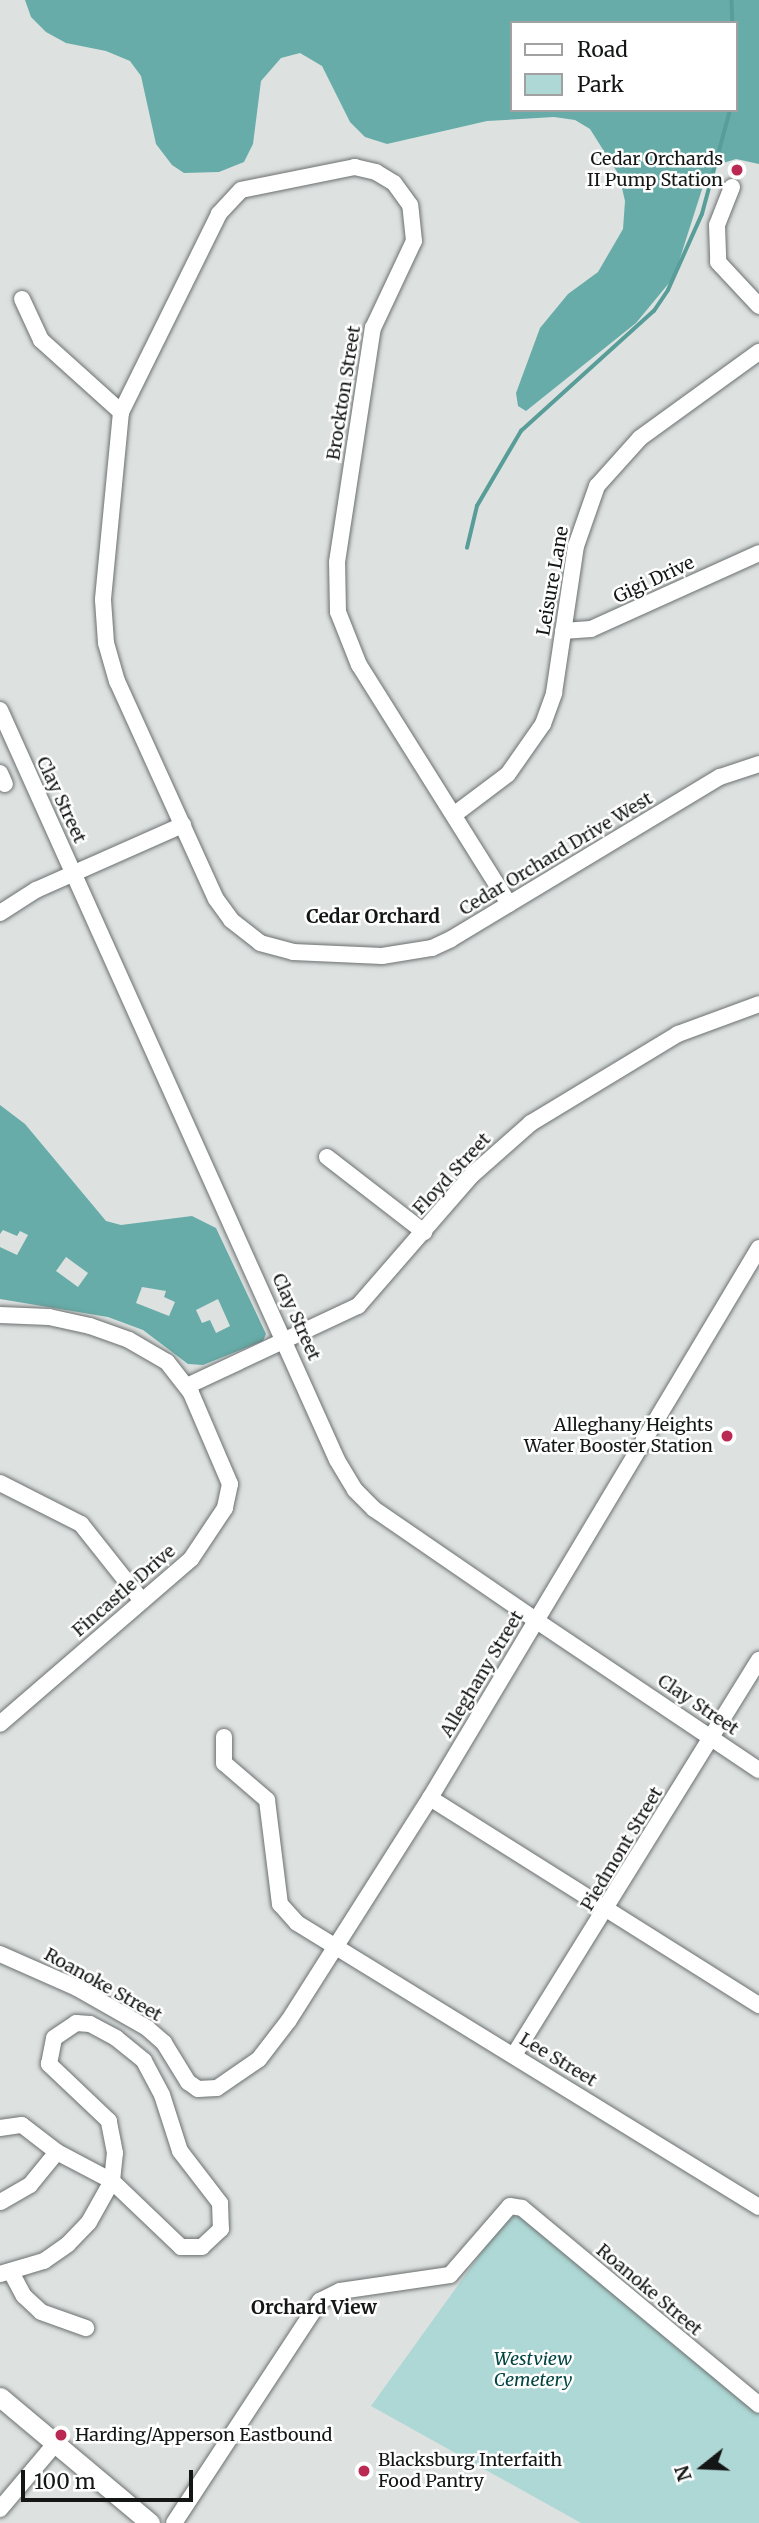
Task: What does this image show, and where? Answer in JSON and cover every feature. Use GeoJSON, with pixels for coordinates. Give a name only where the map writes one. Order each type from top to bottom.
{"type":"FeatureCollection","features":[{"type":"Feature","properties":{"kind":"main road"},"geometry":{"type":"LineString","coordinates":[[0,2397],[150,2523]]}},
{"type":"Feature","properties":{"kind":"street","name":"Brockton Street"},"geometry":{"type":"LineString","coordinates":[[121,412],[219,214],[233,196],[262,183],[355,167],[376,172],[402,193],[414,218],[414,241],[373,328],[335,586],[338,612],[359,665],[455,814],[509,904]]}},
{"type":"Feature","properties":{"kind":"street"},"geometry":{"type":"LineString","coordinates":[[732,187],[717,225],[718,262],[759,306]]}},
{"type":"Feature","properties":{"kind":"street"},"geometry":{"type":"LineString","coordinates":[[22,299],[41,341],[121,412]]}},
{"type":"Feature","properties":{"kind":"street","name":"Leisure Lane"},"geometry":{"type":"LineString","coordinates":[[455,814],[508,774],[543,724],[554,693],[576,546],[597,486],[639,438],[759,352]]}},
{"type":"Feature","properties":{"kind":"street","name":"Cedar Orchard Drive West"},"geometry":{"type":"LineString","coordinates":[[121,412],[103,624],[117,681],[216,899],[244,933],[275,948],[382,957],[409,954],[451,939],[720,777],[759,764]]}},
{"type":"Feature","properties":{"kind":"street","name":"Gigi Drive"},"geometry":{"type":"LineString","coordinates":[[563,631],[591,629],[759,553]]}},
{"type":"Feature","properties":{"kind":"street","name":"Clay Street"},"geometry":{"type":"LineString","coordinates":[[0,710],[350,1483],[374,1509],[759,1770]]}},
{"type":"Feature","properties":{"kind":"street"},"geometry":{"type":"LineString","coordinates":[[0,913],[74,873],[183,825]]}},
{"type":"Feature","properties":{"kind":"street","name":"Floyd Street"},"geometry":{"type":"LineString","coordinates":[[187,1386],[358,1306],[471,1176],[531,1123],[678,1034],[759,1004]]}},
{"type":"Feature","properties":{"kind":"street"},"geometry":{"type":"LineString","coordinates":[[327,1157],[424,1231]]}},
{"type":"Feature","properties":{"kind":"street","name":"Alleghany Street"},"geometry":{"type":"LineString","coordinates":[[205,2090],[232,2080],[267,2050],[335,1948],[537,1621],[759,1248]]}},
{"type":"Feature","properties":{"kind":"street","name":"Fincastle Drive"},"geometry":{"type":"LineString","coordinates":[[0,1315],[49,1317],[112,1334],[159,1356],[187,1386],[226,1471],[229,1497],[215,1527],[191,1559],[0,1724]]}},
{"type":"Feature","properties":{"kind":"street"},"geometry":{"type":"LineString","coordinates":[[0,1483],[81,1524],[142,1601]]}},
{"type":"Feature","properties":{"kind":"street","name":"Piedmont Street"},"geometry":{"type":"LineString","coordinates":[[514,2055],[759,1660]]}},
{"type":"Feature","properties":{"kind":"street","name":"Lee Street"},"geometry":{"type":"LineString","coordinates":[[224,1737],[223,1763],[267,1800],[280,1904],[311,1935],[514,2055],[759,2207]]}},
{"type":"Feature","properties":{"kind":"street"},"geometry":{"type":"LineString","coordinates":[[429,1798],[759,2005]]}},
{"type":"Feature","properties":{"kind":"street","name":"Roanoke Street"},"geometry":{"type":"LineString","coordinates":[[0,1954],[77,1988],[147,2028],[173,2052],[188,2082],[205,2090]]}},
{"type":"Feature","properties":{"kind":"street"},"geometry":{"type":"LineString","coordinates":[[0,2128],[22,2125],[57,2152],[112,2181],[181,2247],[202,2247],[222,2225],[220,2203],[180,2151],[162,2095],[144,2061],[109,2034],[76,2023],[54,2038],[49,2064],[109,2121],[115,2152],[112,2181],[89,2222],[68,2244],[44,2261],[6,2273],[41,2312],[86,2328]]}},
{"type":"Feature","properties":{"kind":"street"},"geometry":{"type":"LineString","coordinates":[[0,2202],[30,2185],[57,2152]]}},
{"type":"Feature","properties":{"kind":"street","name":"Roanoke Street"},"geometry":{"type":"LineString","coordinates":[[174,2523],[320,2301],[340,2291],[450,2274],[466,2262],[502,2212],[514,2206],[759,2405]]}},
{"type":"Feature","properties":{"kind":"street"},"geometry":{"type":"LineString","coordinates":[[0,2509],[55,2444]]}},
{"type":"Feature","properties":{"kind":"green space","name":"Westview Cemetery"},"geometry":{"type":"Polygon","coordinates":[[[521,2216],[759,2412],[759,2523],[581,2523],[371,2406],[507,2217],[521,2216]]]}},
{"type":"Feature","properties":{"kind":"shaded area"},"geometry":{"type":"Polygon","coordinates":[[[25,0],[759,0],[759,164],[736,159],[717,165],[704,183],[674,277],[636,323],[526,411],[518,406],[516,393],[540,328],[568,294],[598,272],[623,229],[625,201],[619,175],[590,129],[575,120],[554,117],[487,121],[387,144],[365,137],[350,122],[322,66],[300,53],[281,58],[261,81],[253,144],[244,162],[219,172],[184,173],[172,165],[156,144],[141,76],[130,61],[106,51],[66,43],[46,32],[31,17],[25,0]]]}},
{"type":"Feature","properties":{"kind":"shaded area"},"geometry":{"type":"Polygon","coordinates":[[[0,1105],[25,1124],[106,1221],[121,1225],[192,1216],[216,1228],[266,1334],[263,1341],[203,1365],[188,1364],[143,1330],[108,1317],[0,1299],[0,1247],[17,1255],[28,1235],[20,1231],[17,1236],[3,1230],[0,1234],[0,1105]],[[66,1257],[56,1271],[78,1287],[88,1273],[66,1257]],[[142,1287],[136,1303],[169,1316],[175,1302],[164,1297],[166,1291],[142,1287]],[[218,1299],[196,1310],[202,1323],[210,1320],[216,1333],[230,1326],[218,1299]]]}},
{"type":"Feature","properties":{"kind":"waterway"},"geometry":{"type":"LineString","coordinates":[[732,0],[733,21]]}},
{"type":"Feature","properties":{"kind":"waterway"},"geometry":{"type":"LineString","coordinates":[[467,548],[477,506],[521,431],[654,311],[668,290],[702,214],[729,112]]}},
{"type":"Feature","properties":{"kind":"place","name":"Cedar Orchards II Pump Station"},"geometry":{"type":"Point","coordinates":[737,170]}},
{"type":"Feature","properties":{"kind":"place","name":"Alleghany Heights Water Booster Station"},"geometry":{"type":"Point","coordinates":[727,1436]}},
{"type":"Feature","properties":{"kind":"place","name":"Harding/Apperson Eastbound"},"geometry":{"type":"Point","coordinates":[61,2435]}},
{"type":"Feature","properties":{"kind":"place","name":"Blacksburg Interfaith Food Pantry"},"geometry":{"type":"Point","coordinates":[364,2471]}},
{"type":"Feature","properties":{"kind":"district","name":"Cedar Orchard"},"geometry":{"type":"Point","coordinates":[373,917]}},
{"type":"Feature","properties":{"kind":"district","name":"Orchard View"},"geometry":{"type":"Point","coordinates":[314,2308]}}]}
